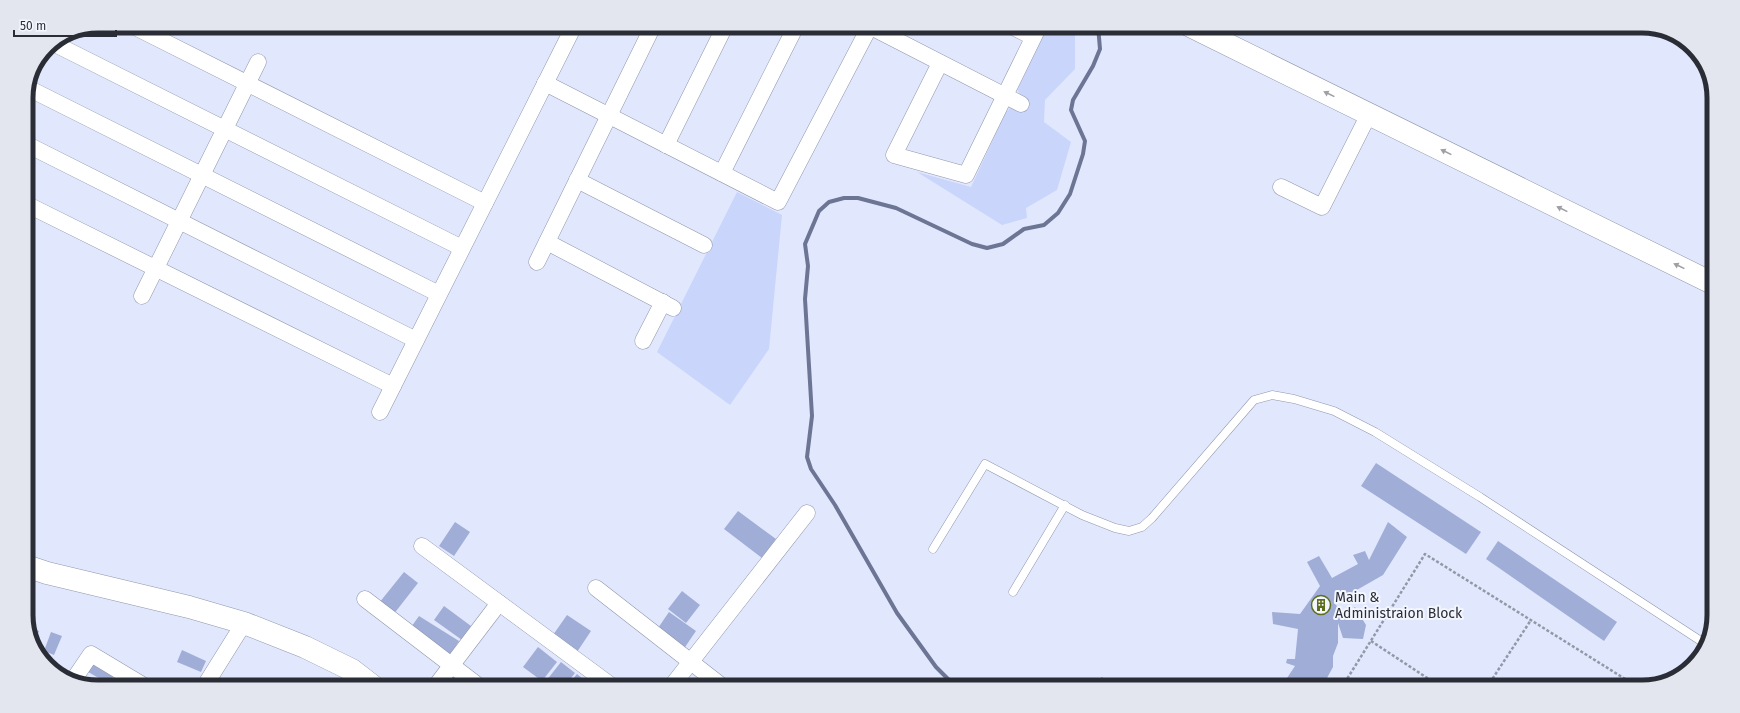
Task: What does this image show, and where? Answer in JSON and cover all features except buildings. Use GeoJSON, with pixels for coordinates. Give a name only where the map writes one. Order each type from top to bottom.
{"type":"FeatureCollection","features":[{"type":"Feature","properties":{"kind":"street"},"geometry":{"type":"LineString","coordinates":[[146,33],[485,203]]}},
{"type":"Feature","properties":{"kind":"street"},"geometry":{"type":"LineString","coordinates":[[380,412],[570,33]]}},
{"type":"Feature","properties":{"kind":"street"},"geometry":{"type":"LineString","coordinates":[[537,262],[650,33]]}},
{"type":"Feature","properties":{"kind":"street"},"geometry":{"type":"LineString","coordinates":[[666,145],[722,33]]}},
{"type":"Feature","properties":{"kind":"street"},"geometry":{"type":"LineString","coordinates":[[722,173],[792,33]]}},
{"type":"Feature","properties":{"kind":"street"},"geometry":{"type":"LineString","coordinates":[[545,83],[778,202],[866,33]]}},
{"type":"Feature","properties":{"kind":"street"},"geometry":{"type":"LineString","coordinates":[[883,33],[1021,104]]}},
{"type":"Feature","properties":{"kind":"street"},"geometry":{"type":"LineString","coordinates":[[940,63],[894,155],[966,175],[1036,33]]}},
{"type":"Feature","properties":{"kind":"street"},"geometry":{"type":"LineString","coordinates":[[1204,33],[1707,281]]}},
{"type":"Feature","properties":{"kind":"street"},"geometry":{"type":"LineString","coordinates":[[1239,33],[1707,264]]}},
{"type":"Feature","properties":{"kind":"street"},"geometry":{"type":"LineString","coordinates":[[59,46],[462,248]]}},
{"type":"Feature","properties":{"kind":"street"},"geometry":{"type":"LineString","coordinates":[[142,296],[258,62]]}},
{"type":"Feature","properties":{"kind":"street"},"geometry":{"type":"LineString","coordinates":[[33,91],[439,294]]}},
{"type":"Feature","properties":{"kind":"street"},"geometry":{"type":"LineString","coordinates":[[1281,187],[1322,207],[1369,114]]}},
{"type":"Feature","properties":{"kind":"street"},"geometry":{"type":"LineString","coordinates":[[33,148],[416,340]]}},
{"type":"Feature","properties":{"kind":"street"},"geometry":{"type":"LineString","coordinates":[[577,180],[704,245]]}},
{"type":"Feature","properties":{"kind":"street"},"geometry":{"type":"LineString","coordinates":[[33,207],[393,386]]}},
{"type":"Feature","properties":{"kind":"street"},"geometry":{"type":"LineString","coordinates":[[547,242],[668,305],[643,341]]}},
{"type":"Feature","properties":{"kind":"street"},"geometry":{"type":"LineString","coordinates":[[676,680],[690,660],[807,513]]}},
{"type":"Feature","properties":{"kind":"street"},"geometry":{"type":"LineString","coordinates":[[422,546],[604,680]]}},
{"type":"Feature","properties":{"kind":"street"},"geometry":{"type":"LineString","coordinates":[[33,568],[244,623],[305,647],[352,670],[365,680]]}},
{"type":"Feature","properties":{"kind":"street"},"geometry":{"type":"LineString","coordinates":[[596,588],[714,680]]}},
{"type":"Feature","properties":{"kind":"street"},"geometry":{"type":"LineString","coordinates":[[365,599],[471,680]]}},
{"type":"Feature","properties":{"kind":"street"},"geometry":{"type":"LineString","coordinates":[[440,680],[499,603]]}},
{"type":"Feature","properties":{"kind":"street"},"geometry":{"type":"LineString","coordinates":[[208,680],[244,623]]}},
{"type":"Feature","properties":{"kind":"street"},"geometry":{"type":"LineString","coordinates":[[76,676],[91,654],[132,680]]}},
{"type":"Feature","properties":{"kind":"lane"},"geometry":{"type":"LineString","coordinates":[[933,549],[985,464],[1065,506],[1115,528],[1129,531],[1142,527],[1152,518],[1254,400],[1272,395],[1294,399],[1334,411],[1375,432],[1480,497],[1701,641]]}},
{"type":"Feature","properties":{"kind":"lane"},"geometry":{"type":"LineString","coordinates":[[1013,592],[1065,506]]}},
{"type":"Feature","properties":{"kind":"path"},"geometry":{"type":"LineString","coordinates":[[1346,680],[1425,554],[1627,680]]}},
{"type":"Feature","properties":{"kind":"path"},"geometry":{"type":"LineString","coordinates":[[1492,680],[1531,620]]}},
{"type":"Feature","properties":{"kind":"path"},"geometry":{"type":"LineString","coordinates":[[1372,640],[1431,680]]}},
{"type":"Feature","properties":{"kind":"path"},"geometry":{"type":"LineString","coordinates":[[1101,678],[1105,680]]}},
{"type":"Feature","properties":{"kind":"shaded area"},"geometry":{"type":"Polygon","coordinates":[[[1042,33],[1075,33],[1075,69],[1045,100],[1044,122],[1071,142],[1057,190],[1026,208],[1027,218],[1002,225],[917,172],[971,187],[1006,112],[1010,108],[1013,108],[1020,95],[1017,89],[1042,33]]]}},
{"type":"Feature","properties":{"kind":"shaded area"},"geometry":{"type":"Polygon","coordinates":[[[737,192],[782,215],[769,349],[730,405],[657,352],[737,192]]]}},
{"type":"Feature","properties":{"kind":"waterway"},"geometry":{"type":"LineString","coordinates":[[949,680],[936,667],[897,613],[835,505],[811,469],[807,457],[812,416],[805,299],[808,266],[805,244],[819,211],[829,202],[844,198],[858,198],[896,208],[972,244],[987,248],[1003,244],[1024,229],[1044,225],[1058,213],[1070,194],[1083,154],[1085,141],[1071,110],[1073,100],[1093,66],[1100,49],[1099,33]]}},
{"type":"Feature","properties":{"kind":"place","name":"Main & Administraion Block"},"geometry":{"type":"Point","coordinates":[1321,605]}}]}
